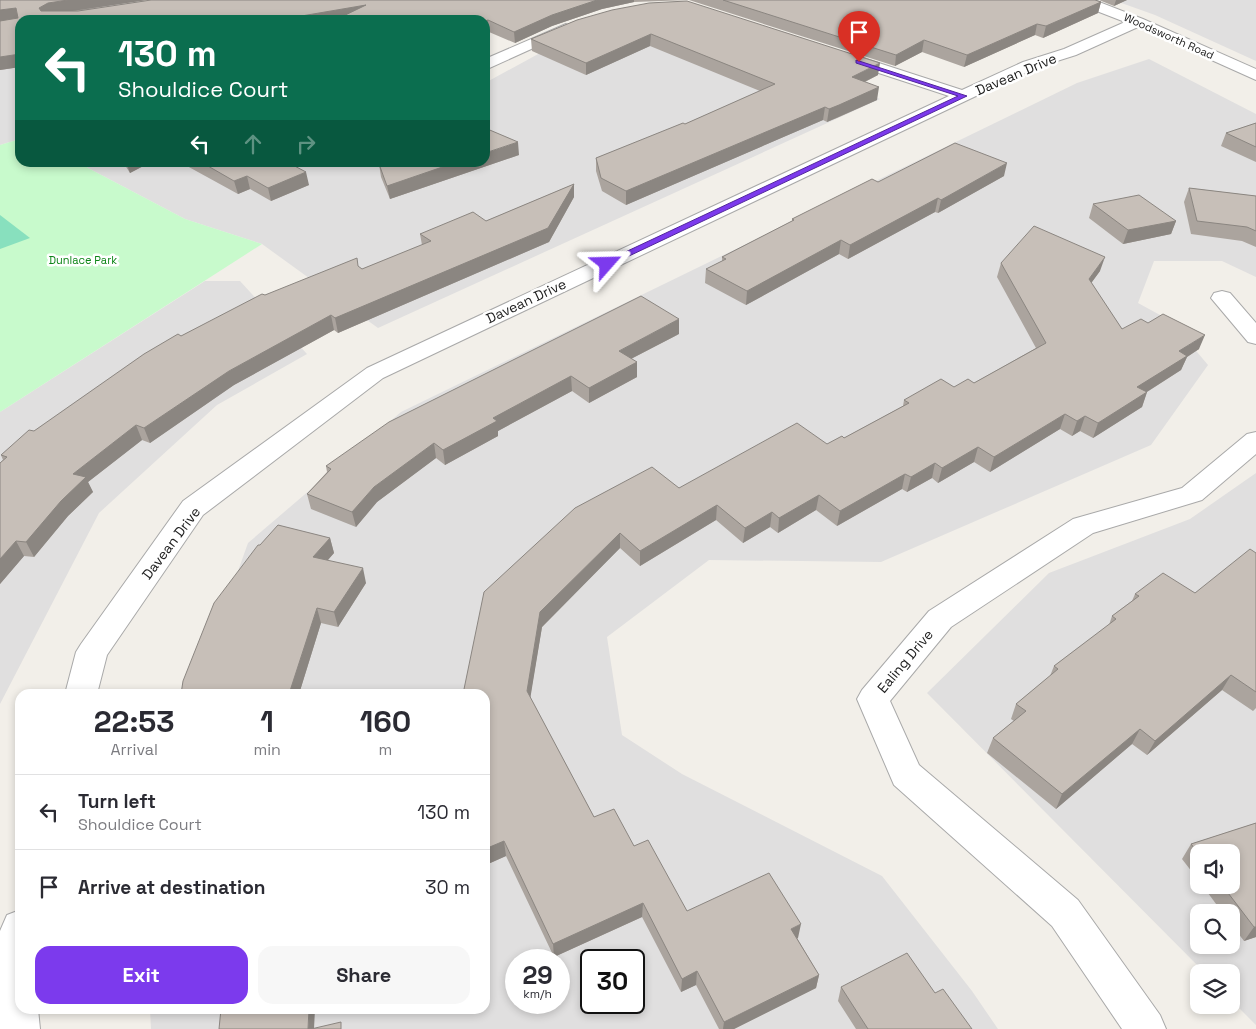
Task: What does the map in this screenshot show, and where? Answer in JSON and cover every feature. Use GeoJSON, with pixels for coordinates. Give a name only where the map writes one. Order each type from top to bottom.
{"type":"FeatureCollection","features":[{"type":"Feature","properties":{"kind":"street","name":"Woodsworth Road"},"geometry":{"type":"LineString","coordinates":[[1081,0],[1138,22],[1256,75]]}},
{"type":"Feature","properties":{"kind":"street","name":"Davean Drive"},"geometry":{"type":"LineString","coordinates":[[83,689],[92,652],[193,508],[375,373],[1030,65],[1070,52],[1138,22]]}},
{"type":"Feature","properties":{"kind":"street"},"geometry":{"type":"LineString","coordinates":[[490,63],[555,32],[583,23]]}},
{"type":"Feature","properties":{"kind":"street"},"geometry":{"type":"LineString","coordinates":[[830,52],[964,96]]}},
{"type":"Feature","properties":{"kind":"street"},"geometry":{"type":"LineString","coordinates":[[1222,298],[1256,337]]}},
{"type":"Feature","properties":{"kind":"street","name":"Ealing Drive"},"geometry":{"type":"LineString","coordinates":[[1146,1029],[1065,913],[906,775],[873,699],[940,619],[1083,526],[1192,494],[1256,440]]}},
{"type":"Feature","properties":{"kind":"street"},"geometry":{"type":"LineString","coordinates":[[11,946],[15,983]]}},
{"type":"Feature","properties":{"kind":"street"},"geometry":{"type":"LineString","coordinates":[[18,1014],[20,1029]]}},
{"type":"Feature","properties":{"kind":"shaded area"},"geometry":{"type":"Polygon","coordinates":[[[1113,0],[1256,0],[1256,61],[1155,15],[1113,0]]]}},
{"type":"Feature","properties":{"kind":"shaded area"},"geometry":{"type":"Polygon","coordinates":[[[657,13],[880,99],[378,328],[262,244],[185,219],[87,167],[490,167],[490,80],[573,35],[657,13]]]}},
{"type":"Feature","properties":{"kind":"shaded area"},"geometry":{"type":"Polygon","coordinates":[[[15,32],[15,140],[0,145],[0,34],[15,32]]]}},
{"type":"Feature","properties":{"kind":"shaded area"},"geometry":{"type":"Polygon","coordinates":[[[1149,59],[1256,114],[1256,277],[1222,261],[1154,261],[1138,303],[1171,321],[1208,365],[1151,445],[881,562],[709,560],[607,637],[622,735],[682,774],[882,876],[972,991],[998,1029],[151,1029],[150,1014],[490,1014],[490,689],[196,689],[248,543],[401,412],[1077,83],[1149,59]]]}},
{"type":"Feature","properties":{"kind":"shaded area"},"geometry":{"type":"Polygon","coordinates":[[[205,281],[240,281],[307,354],[217,405],[99,513],[0,704],[0,412],[205,281]]]}},
{"type":"Feature","properties":{"kind":"shaded area"},"geometry":{"type":"Polygon","coordinates":[[[1256,473],[1256,1025],[1240,1009],[1240,964],[1196,964],[927,693],[1049,573],[1190,519],[1256,473]]]}},
{"type":"Feature","properties":{"kind":"green space","name":"Dunlace Park"},"geometry":{"type":"Polygon","coordinates":[[[15,140],[15,167],[87,167],[185,219],[262,244],[0,412],[0,145],[15,140]]]}},
{"type":"Feature","properties":{"kind":"green space"},"geometry":{"type":"Polygon","coordinates":[[[0,215],[30,238],[0,249],[0,215]]]}},
{"type":"Feature","properties":{"kind":"building"},"geometry":{"type":"Polygon","coordinates":[[[0,0],[68,0],[48,3],[39,8],[41,11],[78,11],[151,0],[597,0],[552,15],[514,32],[490,21],[490,15],[345,15],[366,5],[307,15],[17,15],[16,8],[0,10],[0,0]]]}},
{"type":"Feature","properties":{"kind":"building"},"geometry":{"type":"Polygon","coordinates":[[[723,0],[1095,0],[1101,2],[1046,26],[1037,24],[967,55],[924,40],[896,55],[723,0]]]}},
{"type":"Feature","properties":{"kind":"building"},"geometry":{"type":"Polygon","coordinates":[[[687,1],[880,63],[852,77],[879,87],[829,109],[825,107],[626,191],[601,178],[596,158],[683,123],[685,124],[775,84],[651,34],[586,63],[531,39],[577,20],[612,10],[649,3],[687,1]]]}},
{"type":"Feature","properties":{"kind":"building"},"geometry":{"type":"Polygon","coordinates":[[[15,18],[15,55],[0,57],[0,21],[15,18]]]}},
{"type":"Feature","properties":{"kind":"building"},"geometry":{"type":"Polygon","coordinates":[[[1256,123],[1256,147],[1226,133],[1256,123]]]}},
{"type":"Feature","properties":{"kind":"building"},"geometry":{"type":"Polygon","coordinates":[[[490,130],[518,142],[490,151],[490,130]]]}},
{"type":"Feature","properties":{"kind":"building"},"geometry":{"type":"Polygon","coordinates":[[[955,143],[1007,163],[941,200],[938,198],[850,245],[841,240],[747,291],[706,269],[726,259],[722,257],[794,220],[792,219],[872,179],[878,182],[955,143]]]}},
{"type":"Feature","properties":{"kind":"building"},"geometry":{"type":"Polygon","coordinates":[[[210,167],[296,167],[306,172],[268,188],[247,176],[234,181],[210,167]]]}},
{"type":"Feature","properties":{"kind":"building"},"geometry":{"type":"Polygon","coordinates":[[[380,167],[442,167],[387,186],[380,167]]]}},
{"type":"Feature","properties":{"kind":"building"},"geometry":{"type":"Polygon","coordinates":[[[574,184],[548,228],[335,318],[331,315],[229,371],[144,428],[136,425],[73,474],[86,477],[61,501],[26,542],[16,541],[0,559],[0,463],[7,457],[1,455],[29,430],[34,431],[144,354],[178,334],[181,336],[262,294],[265,295],[357,258],[358,266],[362,269],[431,241],[420,234],[473,212],[486,221],[574,184]]]}},
{"type":"Feature","properties":{"kind":"building"},"geometry":{"type":"Polygon","coordinates":[[[1189,188],[1256,196],[1256,231],[1247,227],[1197,221],[1189,188]]]}},
{"type":"Feature","properties":{"kind":"building"},"geometry":{"type":"Polygon","coordinates":[[[1139,195],[1176,221],[1128,230],[1093,204],[1139,195]]]}},
{"type":"Feature","properties":{"kind":"building"},"geometry":{"type":"Polygon","coordinates":[[[1034,226],[1105,257],[1089,279],[1122,329],[1141,319],[1148,323],[1163,314],[1205,335],[1179,351],[1187,356],[1137,387],[1147,392],[1098,423],[1085,416],[1077,421],[1065,414],[994,457],[978,447],[942,468],[935,463],[911,477],[905,474],[840,511],[819,495],[779,518],[772,512],[745,528],[717,505],[640,551],[620,533],[540,612],[527,691],[594,817],[614,809],[634,846],[648,840],[687,911],[769,873],[801,924],[791,929],[819,975],[724,1022],[697,971],[682,979],[643,903],[553,944],[504,841],[490,847],[490,689],[464,689],[484,592],[575,508],[652,467],[679,488],[797,423],[827,444],[842,436],[844,438],[909,403],[904,400],[941,379],[954,387],[968,379],[974,383],[1046,343],[1001,263],[1034,226]]]}},
{"type":"Feature","properties":{"kind":"building"},"geometry":{"type":"Polygon","coordinates":[[[641,296],[679,319],[619,351],[637,362],[589,388],[571,376],[493,418],[497,421],[443,450],[434,443],[374,487],[352,512],[307,494],[331,469],[326,466],[389,422],[641,296]]]}},
{"type":"Feature","properties":{"kind":"building"},"geometry":{"type":"Polygon","coordinates":[[[278,525],[330,538],[313,557],[363,568],[334,612],[317,608],[291,689],[182,689],[183,681],[214,603],[258,545],[278,525]]]}},
{"type":"Feature","properties":{"kind":"building"},"geometry":{"type":"Polygon","coordinates":[[[1250,549],[1256,553],[1256,692],[1231,675],[1155,741],[1140,729],[1062,794],[993,738],[1026,711],[1016,704],[1058,669],[1054,666],[1116,619],[1112,616],[1139,596],[1135,594],[1163,573],[1195,593],[1250,549]]]}},
{"type":"Feature","properties":{"kind":"building"},"geometry":{"type":"Polygon","coordinates":[[[1256,823],[1256,927],[1254,927],[1240,909],[1240,904],[1236,904],[1229,894],[1240,894],[1240,844],[1191,844],[1256,823]]]}},
{"type":"Feature","properties":{"kind":"building"},"geometry":{"type":"Polygon","coordinates":[[[907,953],[935,993],[943,989],[972,1029],[868,1029],[841,987],[907,953]]]}},
{"type":"Feature","properties":{"kind":"building"},"geometry":{"type":"Polygon","coordinates":[[[220,1014],[309,1014],[308,1029],[219,1029],[220,1014]]]}},
{"type":"Feature","properties":{"kind":"building"},"geometry":{"type":"Polygon","coordinates":[[[341,1022],[341,1029],[311,1029],[341,1022]]]}},
{"type":"Feature","properties":{"kind":"route"},"geometry":{"type":"LineString","coordinates":[[607,264],[964,96],[859,62]]}}]}
